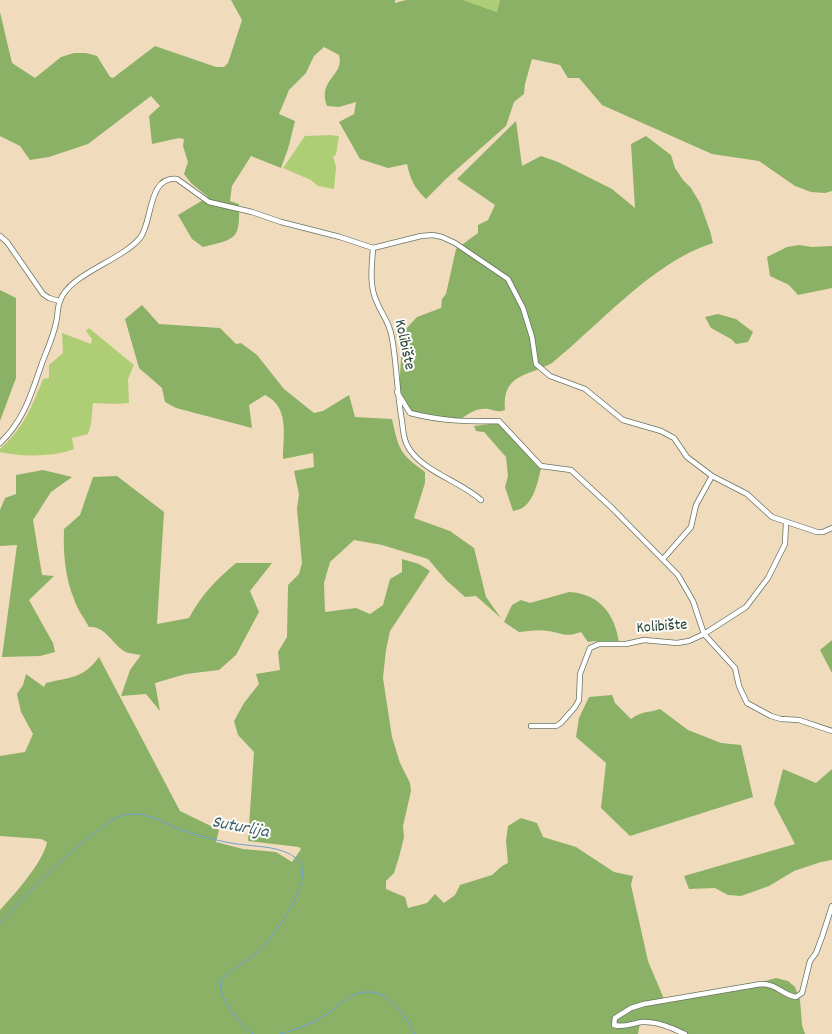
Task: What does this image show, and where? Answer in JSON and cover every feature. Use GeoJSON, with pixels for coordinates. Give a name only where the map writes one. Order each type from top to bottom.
{"type":"FeatureCollection","features":[{"type":"Feature","properties":{"kind":"street"},"geometry":{"type":"LineString","coordinates":[[0,443],[16,425],[32,395],[56,324],[59,301],[65,291],[74,283],[124,252],[140,239],[145,231],[155,192],[159,186],[171,178],[177,179],[209,202],[252,212],[373,248],[432,235],[455,243],[508,279],[523,308],[532,337],[534,357],[539,367],[550,376],[586,389],[623,420],[661,431],[674,438],[687,457],[712,476],[747,494],[772,517],[816,532],[823,532],[832,528]]}},
{"type":"Feature","properties":{"kind":"street"},"geometry":{"type":"LineString","coordinates":[[0,236],[7,242],[43,294],[48,298],[59,301]]}},
{"type":"Feature","properties":{"kind":"street","name":"Kolibište"},"geometry":{"type":"LineString","coordinates":[[373,248],[373,294],[389,324],[405,443],[410,452],[427,465],[472,492],[481,500]]}},
{"type":"Feature","properties":{"kind":"street"},"geometry":{"type":"LineString","coordinates":[[397,392],[410,413],[429,418],[463,422],[499,421],[541,466],[571,470],[678,574],[687,589],[704,634],[735,668],[739,686],[747,703],[771,716],[781,719],[799,720],[832,731]]}},
{"type":"Feature","properties":{"kind":"street"},"geometry":{"type":"LineString","coordinates":[[663,559],[692,527],[696,505],[712,476]]}},
{"type":"Feature","properties":{"kind":"street","name":"Kolibište"},"geometry":{"type":"LineString","coordinates":[[531,726],[556,726],[562,723],[575,707],[579,700],[580,674],[590,648],[599,644],[626,644],[644,640],[677,643],[689,641],[704,634],[746,607],[768,578],[784,544],[786,522]]}},
{"type":"Feature","properties":{"kind":"street"},"geometry":{"type":"LineString","coordinates":[[685,1034],[650,1022],[640,1022],[619,1027],[614,1025],[614,1022],[615,1018],[631,1008],[644,1004],[761,984],[768,984],[779,988],[796,997],[802,993],[810,961],[816,953],[832,906]]}},
{"type":"Feature","properties":{"kind":"green space"},"geometry":{"type":"Polygon","coordinates":[[[231,0],[395,0],[395,3],[406,0],[463,0],[497,12],[500,0],[832,0],[832,191],[825,193],[811,192],[795,186],[759,161],[712,154],[602,105],[579,78],[568,78],[560,65],[532,59],[524,94],[514,102],[506,126],[426,199],[414,183],[407,164],[388,168],[360,159],[339,122],[354,114],[356,102],[339,107],[327,106],[326,90],[340,62],[339,55],[324,47],[314,56],[306,73],[289,90],[279,114],[295,121],[281,168],[251,156],[232,186],[230,201],[239,204],[237,231],[230,239],[203,247],[192,239],[178,215],[208,197],[191,183],[184,174],[188,162],[183,146],[184,139],[179,138],[152,144],[149,116],[160,106],[151,96],[88,144],[49,157],[30,160],[20,146],[0,136],[0,12],[12,63],[35,78],[61,57],[74,53],[86,53],[97,56],[110,77],[113,78],[155,46],[216,67],[224,67],[228,63],[242,20],[231,0]]]}},
{"type":"Feature","properties":{"kind":"green space"},"geometry":{"type":"Polygon","coordinates":[[[463,0],[500,0],[497,12],[463,0]]]}},
{"type":"Feature","properties":{"kind":"green space"},"geometry":{"type":"Polygon","coordinates":[[[516,121],[522,166],[541,156],[558,162],[612,189],[635,208],[631,144],[646,136],[671,155],[675,168],[700,203],[713,243],[691,252],[670,264],[628,296],[552,363],[518,378],[507,389],[505,410],[480,409],[460,420],[410,415],[399,391],[402,343],[400,330],[406,329],[417,317],[441,308],[456,249],[478,233],[478,225],[488,220],[495,205],[457,179],[516,121]]]}},
{"type":"Feature","properties":{"kind":"green space"},"geometry":{"type":"Polygon","coordinates":[[[305,136],[339,136],[336,155],[333,156],[336,167],[334,189],[318,186],[311,180],[283,168],[305,136]]]}},
{"type":"Feature","properties":{"kind":"green space"},"geometry":{"type":"Polygon","coordinates":[[[799,245],[812,247],[832,246],[832,288],[798,295],[789,285],[770,276],[767,257],[787,247],[799,245]]]}},
{"type":"Feature","properties":{"kind":"green space"},"geometry":{"type":"Polygon","coordinates":[[[0,290],[16,298],[16,378],[0,421],[0,290]]]}},
{"type":"Feature","properties":{"kind":"green space"},"geometry":{"type":"Polygon","coordinates":[[[142,305],[159,324],[220,328],[236,344],[241,343],[257,355],[284,389],[314,413],[323,411],[349,395],[355,417],[392,419],[401,450],[425,472],[425,483],[414,518],[450,531],[474,548],[486,597],[501,618],[476,596],[465,597],[446,580],[428,559],[382,545],[354,540],[330,562],[324,583],[325,612],[356,608],[370,614],[383,605],[390,579],[402,572],[402,559],[419,564],[430,571],[390,631],[386,650],[383,678],[392,737],[400,763],[410,783],[411,791],[403,826],[404,837],[399,857],[394,873],[386,881],[386,889],[405,897],[408,908],[427,903],[435,894],[444,903],[455,895],[460,885],[492,875],[508,863],[506,841],[508,826],[521,818],[537,823],[543,837],[576,847],[614,872],[633,876],[631,885],[648,961],[664,999],[755,984],[776,978],[788,981],[795,987],[800,1000],[802,1025],[805,1034],[687,1034],[664,1023],[640,1023],[638,1034],[0,1034],[0,910],[35,868],[45,850],[47,842],[41,839],[0,836],[0,756],[25,752],[33,734],[21,712],[17,694],[23,685],[26,674],[44,687],[46,683],[82,673],[99,657],[180,811],[219,830],[216,842],[243,849],[276,852],[292,862],[301,849],[299,847],[248,841],[254,752],[238,735],[234,721],[244,703],[259,684],[256,674],[280,670],[278,652],[287,637],[288,585],[299,574],[302,563],[297,509],[299,494],[294,471],[314,467],[313,453],[283,459],[284,432],[282,414],[273,400],[265,395],[249,405],[252,428],[176,408],[165,402],[162,388],[139,368],[125,319],[142,305]]]}},
{"type":"Feature","properties":{"kind":"green space"},"geometry":{"type":"Polygon","coordinates":[[[718,314],[736,319],[753,332],[748,342],[736,344],[731,339],[711,328],[705,317],[718,314]]]}},
{"type":"Feature","properties":{"kind":"green space"},"geometry":{"type":"Polygon","coordinates":[[[89,328],[134,365],[128,379],[129,403],[93,403],[88,434],[72,438],[74,449],[57,454],[37,455],[17,455],[0,452],[0,449],[15,433],[26,417],[43,379],[49,378],[49,365],[63,353],[62,333],[91,344],[92,339],[86,331],[89,328]]]}},
{"type":"Feature","properties":{"kind":"green space"},"geometry":{"type":"Polygon","coordinates":[[[499,423],[541,469],[530,501],[520,509],[513,511],[505,487],[508,476],[506,457],[484,432],[476,431],[474,426],[499,423]]]}},
{"type":"Feature","properties":{"kind":"green space"},"geometry":{"type":"Polygon","coordinates":[[[43,470],[72,477],[51,492],[33,520],[42,575],[54,576],[29,600],[53,643],[55,652],[40,656],[2,657],[17,545],[0,546],[0,510],[5,498],[16,494],[16,475],[43,470]]]}},
{"type":"Feature","properties":{"kind":"green space"},"geometry":{"type":"Polygon","coordinates":[[[117,476],[164,512],[157,624],[189,618],[210,588],[236,563],[272,563],[250,591],[259,612],[236,655],[219,670],[186,674],[155,683],[160,711],[146,694],[121,696],[130,670],[141,655],[124,651],[106,633],[95,627],[89,627],[75,603],[67,573],[64,555],[64,529],[80,515],[93,477],[117,476]]]}},
{"type":"Feature","properties":{"kind":"green space"},"geometry":{"type":"Polygon","coordinates":[[[569,592],[589,597],[604,607],[614,623],[619,643],[588,642],[581,632],[567,635],[541,630],[519,632],[504,622],[512,605],[521,600],[530,603],[569,592]]]}},
{"type":"Feature","properties":{"kind":"green space"},"geometry":{"type":"Polygon","coordinates":[[[832,640],[832,673],[820,650],[832,640]]]}},
{"type":"Feature","properties":{"kind":"green space"},"geometry":{"type":"Polygon","coordinates":[[[612,695],[615,703],[631,719],[641,713],[660,709],[688,730],[721,743],[741,745],[753,797],[630,836],[601,808],[606,763],[576,737],[579,718],[589,697],[612,695]]]}},
{"type":"Feature","properties":{"kind":"green space"},"geometry":{"type":"Polygon","coordinates":[[[783,769],[816,783],[832,769],[832,860],[794,871],[769,886],[741,896],[728,895],[715,888],[689,889],[684,876],[795,844],[774,804],[783,769]]]}},
{"type":"Feature","properties":{"kind":"waterway","name":"Suturlija"},"geometry":{"type":"LineString","coordinates":[[0,923],[70,853],[109,822],[126,815],[142,815],[218,840],[272,848],[290,854],[302,866],[299,890],[292,904],[276,931],[261,949],[221,979],[222,994],[225,1002],[241,1023],[253,1034]]}},
{"type":"Feature","properties":{"kind":"waterway","name":"Suturlija"},"geometry":{"type":"LineString","coordinates":[[280,1034],[312,1022],[326,1015],[350,997],[365,992],[383,996],[391,1001],[405,1017],[415,1034]]}}]}
